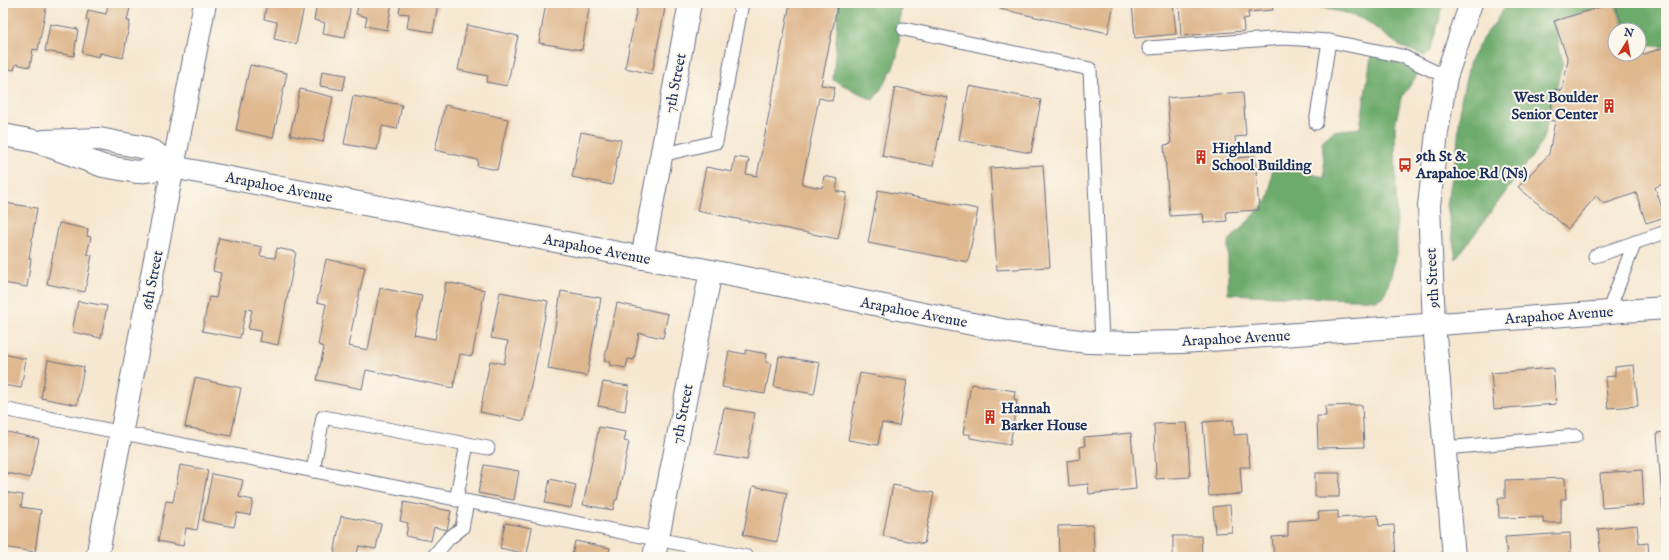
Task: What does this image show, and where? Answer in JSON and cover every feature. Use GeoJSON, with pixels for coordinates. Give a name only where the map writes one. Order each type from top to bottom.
{"type":"FeatureCollection","features":[{"type":"Feature","properties":{"kind":"street","name":"6th Street"},"geometry":{"type":"LineString","coordinates":[[98,557],[205,3]]}},
{"type":"Feature","properties":{"kind":"street","name":"7th Street"},"geometry":{"type":"LineString","coordinates":[[642,258],[690,3]]}},
{"type":"Feature","properties":{"kind":"street","name":"9th Street"},"geometry":{"type":"LineString","coordinates":[[1454,557],[1434,324],[1429,232],[1429,195],[1446,77],[1471,3]]}},
{"type":"Feature","properties":{"kind":"street","name":"Arapahoe Avenue"},"geometry":{"type":"LineString","coordinates":[[3,135],[35,141],[93,139],[110,141],[154,152],[173,167],[711,271],[1017,333],[1102,342],[1182,342],[1666,308]]}},
{"type":"Feature","properties":{"kind":"street","name":"7th Street"},"geometry":{"type":"LineString","coordinates":[[655,548],[711,271]]}},
{"type":"Feature","properties":{"kind":"lane"},"geometry":{"type":"LineString","coordinates":[[661,155],[716,142],[742,3]]}},
{"type":"Feature","properties":{"kind":"lane"},"geometry":{"type":"LineString","coordinates":[[904,29],[1090,69],[1102,342]]}},
{"type":"Feature","properties":{"kind":"lane"},"geometry":{"type":"LineString","coordinates":[[1149,48],[1285,38],[1329,41],[1402,56],[1446,77]]}},
{"type":"Feature","properties":{"kind":"lane"},"geometry":{"type":"LineString","coordinates":[[1316,123],[1329,41]]}},
{"type":"Feature","properties":{"kind":"lane"},"geometry":{"type":"LineString","coordinates":[[1595,256],[1666,232]]}},
{"type":"Feature","properties":{"kind":"lane"},"geometry":{"type":"LineString","coordinates":[[1608,312],[1636,242]]}},
{"type":"Feature","properties":{"kind":"lane"},"geometry":{"type":"LineString","coordinates":[[3,409],[462,501],[655,548],[747,557]]}},
{"type":"Feature","properties":{"kind":"lane"},"geometry":{"type":"LineString","coordinates":[[313,471],[323,417],[488,448]]}},
{"type":"Feature","properties":{"kind":"lane"},"geometry":{"type":"LineString","coordinates":[[1444,448],[1576,436]]}},
{"type":"Feature","properties":{"kind":"lane"},"geometry":{"type":"LineString","coordinates":[[433,557],[448,539],[462,528],[462,501],[467,444]]}},
{"type":"Feature","properties":{"kind":"green space"},"geometry":{"type":"Polygon","coordinates":[[[839,3],[902,3],[897,56],[881,89],[873,100],[833,80],[839,3]]]}},
{"type":"Feature","properties":{"kind":"green space"},"geometry":{"type":"Polygon","coordinates":[[[1301,3],[1444,3],[1430,51],[1425,56],[1400,46],[1365,20],[1345,13],[1301,3]]]}},
{"type":"Feature","properties":{"kind":"green space"},"geometry":{"type":"Polygon","coordinates":[[[1507,3],[1614,3],[1554,21],[1563,62],[1542,143],[1456,259],[1447,205],[1457,149],[1461,100],[1470,61],[1482,39],[1494,24],[1507,3]]]}},
{"type":"Feature","properties":{"kind":"green space"},"geometry":{"type":"Polygon","coordinates":[[[1614,3],[1666,3],[1666,47],[1647,46],[1647,22],[1622,22],[1614,3]]]}},
{"type":"Feature","properties":{"kind":"green space"},"geometry":{"type":"Polygon","coordinates":[[[1372,50],[1418,74],[1401,98],[1395,126],[1397,254],[1387,289],[1383,296],[1377,300],[1228,294],[1228,242],[1268,200],[1272,167],[1278,161],[1300,172],[1325,177],[1322,141],[1334,131],[1360,128],[1372,50]]]}},
{"type":"Feature","properties":{"kind":"building"},"geometry":{"type":"Polygon","coordinates":[[[7,3],[47,3],[38,50],[33,49],[30,67],[16,64],[14,70],[3,68],[3,19],[7,3]]]}},
{"type":"Feature","properties":{"kind":"building"},"geometry":{"type":"Polygon","coordinates":[[[108,3],[131,3],[127,21],[130,21],[123,58],[100,53],[99,57],[82,53],[89,20],[86,20],[88,10],[106,14],[108,3]]]}},
{"type":"Feature","properties":{"kind":"building"},"geometry":{"type":"Polygon","coordinates":[[[267,3],[305,3],[296,44],[274,39],[277,22],[264,19],[267,3]]]}},
{"type":"Feature","properties":{"kind":"building"},"geometry":{"type":"Polygon","coordinates":[[[317,3],[351,3],[345,38],[323,34],[325,23],[314,20],[317,3]]]}},
{"type":"Feature","properties":{"kind":"building"},"geometry":{"type":"Polygon","coordinates":[[[359,3],[392,3],[387,30],[365,26],[367,17],[356,14],[359,3]]]}},
{"type":"Feature","properties":{"kind":"building"},"geometry":{"type":"Polygon","coordinates":[[[401,3],[438,3],[433,32],[407,28],[409,14],[399,13],[401,3]]]}},
{"type":"Feature","properties":{"kind":"building"},"geometry":{"type":"Polygon","coordinates":[[[546,3],[590,3],[582,50],[539,43],[546,3]]]}},
{"type":"Feature","properties":{"kind":"building"},"geometry":{"type":"Polygon","coordinates":[[[638,3],[666,3],[652,74],[625,68],[638,3]]]}},
{"type":"Feature","properties":{"kind":"building"},"geometry":{"type":"Polygon","coordinates":[[[790,3],[838,3],[821,85],[835,87],[832,101],[819,98],[802,184],[822,188],[824,176],[838,179],[836,191],[847,193],[838,239],[697,211],[706,167],[732,172],[735,157],[749,159],[746,174],[757,176],[790,3]]]}},
{"type":"Feature","properties":{"kind":"building"},"geometry":{"type":"Polygon","coordinates":[[[1001,3],[1114,3],[1108,33],[1000,9],[1001,3]]]}},
{"type":"Feature","properties":{"kind":"building"},"geometry":{"type":"Polygon","coordinates":[[[1132,3],[1173,3],[1176,34],[1135,38],[1132,3]]]}},
{"type":"Feature","properties":{"kind":"building"},"geometry":{"type":"Polygon","coordinates":[[[1179,3],[1272,3],[1273,10],[1248,12],[1249,18],[1243,19],[1244,31],[1181,36],[1179,3]]]}},
{"type":"Feature","properties":{"kind":"building","name":"West Boulder Senior Center"},"geometry":{"type":"Polygon","coordinates":[[[1614,3],[1622,22],[1607,22],[1607,62],[1647,62],[1647,53],[1666,47],[1666,183],[1655,187],[1665,217],[1646,223],[1636,193],[1604,204],[1596,196],[1568,229],[1518,187],[1549,154],[1555,121],[1548,120],[1555,89],[1562,91],[1568,60],[1554,21],[1614,3]]]}},
{"type":"Feature","properties":{"kind":"building"},"geometry":{"type":"Polygon","coordinates":[[[50,24],[78,29],[74,56],[45,51],[50,24]]]}},
{"type":"Feature","properties":{"kind":"building"},"geometry":{"type":"Polygon","coordinates":[[[467,25],[518,36],[507,86],[486,82],[488,76],[458,70],[467,25]]]}},
{"type":"Feature","properties":{"kind":"building"},"geometry":{"type":"Polygon","coordinates":[[[250,65],[287,73],[273,138],[236,130],[250,65]]]}},
{"type":"Feature","properties":{"kind":"building"},"geometry":{"type":"Polygon","coordinates":[[[322,71],[346,75],[343,90],[320,86],[322,71]]]}},
{"type":"Feature","properties":{"kind":"building"},"geometry":{"type":"Polygon","coordinates":[[[969,86],[1041,100],[1031,153],[959,140],[969,86]]]}},
{"type":"Feature","properties":{"kind":"building"},"geometry":{"type":"Polygon","coordinates":[[[895,87],[947,97],[933,166],[882,156],[895,87]]]}},
{"type":"Feature","properties":{"kind":"building"},"geometry":{"type":"Polygon","coordinates":[[[300,89],[333,97],[323,142],[290,135],[300,89]]]}},
{"type":"Feature","properties":{"kind":"building","name":"Highland School Building"},"geometry":{"type":"Polygon","coordinates":[[[1243,92],[1246,136],[1235,137],[1237,158],[1255,156],[1259,210],[1226,212],[1227,221],[1204,223],[1203,214],[1170,216],[1164,145],[1171,144],[1167,98],[1243,92]]]}},
{"type":"Feature","properties":{"kind":"building"},"geometry":{"type":"Polygon","coordinates":[[[353,96],[402,105],[397,129],[382,126],[377,150],[344,144],[353,96]]]}},
{"type":"Feature","properties":{"kind":"building"},"geometry":{"type":"Polygon","coordinates":[[[445,105],[508,119],[497,170],[477,166],[478,160],[435,150],[445,105]]]}},
{"type":"Feature","properties":{"kind":"building"},"geometry":{"type":"Polygon","coordinates":[[[581,132],[621,140],[612,185],[572,177],[581,132]]]}},
{"type":"Feature","properties":{"kind":"building"},"geometry":{"type":"Polygon","coordinates":[[[1043,165],[1050,267],[997,270],[990,168],[1043,165]]]}},
{"type":"Feature","properties":{"kind":"building"},"geometry":{"type":"Polygon","coordinates":[[[878,190],[978,209],[968,262],[868,243],[878,190]]]}},
{"type":"Feature","properties":{"kind":"building"},"geometry":{"type":"Polygon","coordinates":[[[5,203],[37,208],[29,258],[31,259],[27,287],[3,283],[3,215],[5,203]]]}},
{"type":"Feature","properties":{"kind":"building"},"geometry":{"type":"Polygon","coordinates":[[[59,223],[88,229],[87,236],[91,237],[87,254],[92,255],[85,292],[47,284],[59,223]]]}},
{"type":"Feature","properties":{"kind":"building"},"geometry":{"type":"Polygon","coordinates":[[[219,238],[262,247],[260,256],[275,258],[277,248],[296,252],[278,345],[259,341],[261,331],[248,329],[252,310],[246,309],[240,338],[202,331],[209,297],[216,298],[221,273],[213,271],[219,238]]]}},
{"type":"Feature","properties":{"kind":"building"},"geometry":{"type":"Polygon","coordinates":[[[326,259],[365,267],[348,346],[368,350],[380,288],[422,296],[414,335],[435,339],[446,282],[485,290],[472,356],[460,354],[453,388],[366,370],[362,389],[317,380],[324,347],[318,345],[326,304],[317,302],[326,259]]]}},
{"type":"Feature","properties":{"kind":"building"},"geometry":{"type":"Polygon","coordinates":[[[561,291],[601,298],[587,376],[548,369],[561,291]]]}},
{"type":"Feature","properties":{"kind":"building"},"geometry":{"type":"Polygon","coordinates":[[[500,292],[548,301],[524,421],[480,412],[490,361],[504,364],[508,341],[491,338],[500,292]]]}},
{"type":"Feature","properties":{"kind":"building"},"geometry":{"type":"Polygon","coordinates":[[[78,301],[107,306],[101,338],[72,332],[78,301]]]}},
{"type":"Feature","properties":{"kind":"building"},"geometry":{"type":"Polygon","coordinates":[[[617,303],[668,314],[663,338],[639,333],[634,360],[628,359],[626,368],[609,365],[610,362],[604,361],[617,303]]]}},
{"type":"Feature","properties":{"kind":"building"},"geometry":{"type":"Polygon","coordinates":[[[746,350],[767,354],[766,362],[771,363],[765,394],[722,387],[729,351],[745,354],[746,350]]]}},
{"type":"Feature","properties":{"kind":"building"},"geometry":{"type":"Polygon","coordinates":[[[3,354],[26,359],[21,388],[3,385],[3,354]]]}},
{"type":"Feature","properties":{"kind":"building"},"geometry":{"type":"Polygon","coordinates":[[[779,356],[820,363],[814,394],[774,387],[779,356]]]}},
{"type":"Feature","properties":{"kind":"building"},"geometry":{"type":"Polygon","coordinates":[[[48,360],[84,367],[77,405],[41,398],[48,360]]]}},
{"type":"Feature","properties":{"kind":"building"},"geometry":{"type":"Polygon","coordinates":[[[1634,365],[1638,406],[1608,408],[1605,377],[1615,376],[1615,367],[1634,365]]]}},
{"type":"Feature","properties":{"kind":"building"},"geometry":{"type":"Polygon","coordinates":[[[1553,368],[1556,404],[1494,409],[1491,373],[1553,368]]]}},
{"type":"Feature","properties":{"kind":"building"},"geometry":{"type":"Polygon","coordinates":[[[860,373],[907,381],[899,426],[882,423],[878,445],[848,440],[860,373]]]}},
{"type":"Feature","properties":{"kind":"building"},"geometry":{"type":"Polygon","coordinates":[[[195,378],[241,388],[231,436],[185,427],[195,378]]]}},
{"type":"Feature","properties":{"kind":"building"},"geometry":{"type":"Polygon","coordinates":[[[603,382],[629,386],[625,411],[598,406],[603,382]]]}},
{"type":"Feature","properties":{"kind":"building","name":"Hannah Barker House"},"geometry":{"type":"Polygon","coordinates":[[[971,384],[1015,391],[1014,399],[1017,400],[1010,445],[970,438],[970,434],[963,434],[971,384]]]}},
{"type":"Feature","properties":{"kind":"building"},"geometry":{"type":"Polygon","coordinates":[[[1362,405],[1364,447],[1318,448],[1317,416],[1326,416],[1325,406],[1362,405]]]}},
{"type":"Feature","properties":{"kind":"building"},"geometry":{"type":"Polygon","coordinates":[[[724,408],[755,413],[747,460],[715,455],[724,408]]]}},
{"type":"Feature","properties":{"kind":"building"},"geometry":{"type":"Polygon","coordinates":[[[1233,420],[1234,435],[1247,434],[1250,467],[1240,467],[1242,494],[1209,496],[1203,422],[1233,420]]]}},
{"type":"Feature","properties":{"kind":"building"},"geometry":{"type":"Polygon","coordinates":[[[1187,423],[1190,477],[1156,479],[1154,424],[1187,423]]]}},
{"type":"Feature","properties":{"kind":"building"},"geometry":{"type":"Polygon","coordinates":[[[599,427],[626,432],[624,441],[629,442],[617,500],[615,500],[613,510],[583,505],[599,427]]]}},
{"type":"Feature","properties":{"kind":"building"},"geometry":{"type":"Polygon","coordinates":[[[3,431],[39,439],[30,478],[3,472],[3,431]]]}},
{"type":"Feature","properties":{"kind":"building"},"geometry":{"type":"Polygon","coordinates":[[[1666,432],[1666,541],[1665,541],[1657,433],[1666,432]]]}},
{"type":"Feature","properties":{"kind":"building"},"geometry":{"type":"Polygon","coordinates":[[[1131,433],[1136,489],[1089,494],[1088,484],[1069,486],[1067,461],[1081,459],[1080,447],[1085,446],[1084,437],[1131,433]]]}},
{"type":"Feature","properties":{"kind":"building"},"geometry":{"type":"Polygon","coordinates":[[[180,465],[208,470],[197,530],[186,528],[183,546],[158,541],[166,501],[173,502],[180,465]]]}},
{"type":"Feature","properties":{"kind":"building"},"geometry":{"type":"Polygon","coordinates":[[[484,465],[519,471],[514,500],[478,493],[484,465]]]}},
{"type":"Feature","properties":{"kind":"building"},"geometry":{"type":"Polygon","coordinates":[[[1642,470],[1644,505],[1602,508],[1600,473],[1642,470]]]}},
{"type":"Feature","properties":{"kind":"building"},"geometry":{"type":"Polygon","coordinates":[[[1315,473],[1340,473],[1339,497],[1315,497],[1315,473]]]}},
{"type":"Feature","properties":{"kind":"building"},"geometry":{"type":"Polygon","coordinates":[[[212,474],[243,480],[239,497],[253,500],[250,515],[237,513],[234,527],[203,521],[212,474]]]}},
{"type":"Feature","properties":{"kind":"building"},"geometry":{"type":"Polygon","coordinates":[[[1565,478],[1566,499],[1561,499],[1561,523],[1543,523],[1543,517],[1499,518],[1498,498],[1505,498],[1505,480],[1565,478]]]}},
{"type":"Feature","properties":{"kind":"building"},"geometry":{"type":"Polygon","coordinates":[[[550,479],[576,485],[571,508],[545,503],[550,479]]]}},
{"type":"Feature","properties":{"kind":"building"},"geometry":{"type":"Polygon","coordinates":[[[893,485],[934,493],[924,544],[883,536],[893,485]]]}},
{"type":"Feature","properties":{"kind":"building"},"geometry":{"type":"Polygon","coordinates":[[[753,486],[787,493],[777,542],[743,535],[753,486]]]}},
{"type":"Feature","properties":{"kind":"building"},"geometry":{"type":"Polygon","coordinates":[[[3,492],[23,495],[21,507],[41,510],[35,552],[3,547],[3,492]]]}},
{"type":"Feature","properties":{"kind":"building"},"geometry":{"type":"Polygon","coordinates":[[[404,502],[451,511],[447,530],[434,527],[431,541],[406,536],[408,523],[400,521],[404,502]]]}},
{"type":"Feature","properties":{"kind":"building"},"geometry":{"type":"Polygon","coordinates":[[[1230,505],[1232,532],[1215,533],[1213,507],[1230,505]]]}},
{"type":"Feature","properties":{"kind":"building"},"geometry":{"type":"Polygon","coordinates":[[[1338,511],[1338,518],[1378,515],[1379,526],[1394,525],[1396,557],[1274,557],[1272,537],[1288,536],[1288,521],[1319,519],[1318,512],[1338,511]]]}},
{"type":"Feature","properties":{"kind":"building"},"geometry":{"type":"Polygon","coordinates":[[[341,516],[381,524],[376,549],[359,546],[356,557],[334,555],[341,516]]]}},
{"type":"Feature","properties":{"kind":"building"},"geometry":{"type":"Polygon","coordinates":[[[505,523],[532,528],[527,554],[500,548],[505,523]]]}},
{"type":"Feature","properties":{"kind":"building"},"geometry":{"type":"Polygon","coordinates":[[[1093,525],[1094,554],[1100,554],[1100,557],[1059,557],[1058,526],[1093,525]]]}},
{"type":"Feature","properties":{"kind":"building"},"geometry":{"type":"Polygon","coordinates":[[[1637,525],[1639,544],[1648,543],[1649,557],[1601,557],[1598,529],[1637,525]]]}},
{"type":"Feature","properties":{"kind":"building"},"geometry":{"type":"Polygon","coordinates":[[[1570,533],[1571,557],[1507,557],[1505,537],[1570,533]]]}},
{"type":"Feature","properties":{"kind":"building"},"geometry":{"type":"Polygon","coordinates":[[[1173,536],[1201,536],[1202,557],[1173,557],[1173,536]]]}},
{"type":"Feature","properties":{"kind":"building"},"geometry":{"type":"Polygon","coordinates":[[[575,541],[610,548],[608,557],[572,557],[575,541]]]}},
{"type":"Feature","properties":{"kind":"place","name":"West Boulder Senior Center"},"geometry":{"type":"Point","coordinates":[1609,106]}},
{"type":"Feature","properties":{"kind":"place","name":"Highland School Building"},"geometry":{"type":"Point","coordinates":[1201,157]}},
{"type":"Feature","properties":{"kind":"place","name":"9th St & Arapahoe Rd (Ns)"},"geometry":{"type":"Point","coordinates":[1405,165]}},
{"type":"Feature","properties":{"kind":"place","name":"Hannah Barker House"},"geometry":{"type":"Point","coordinates":[990,417]}}]}
